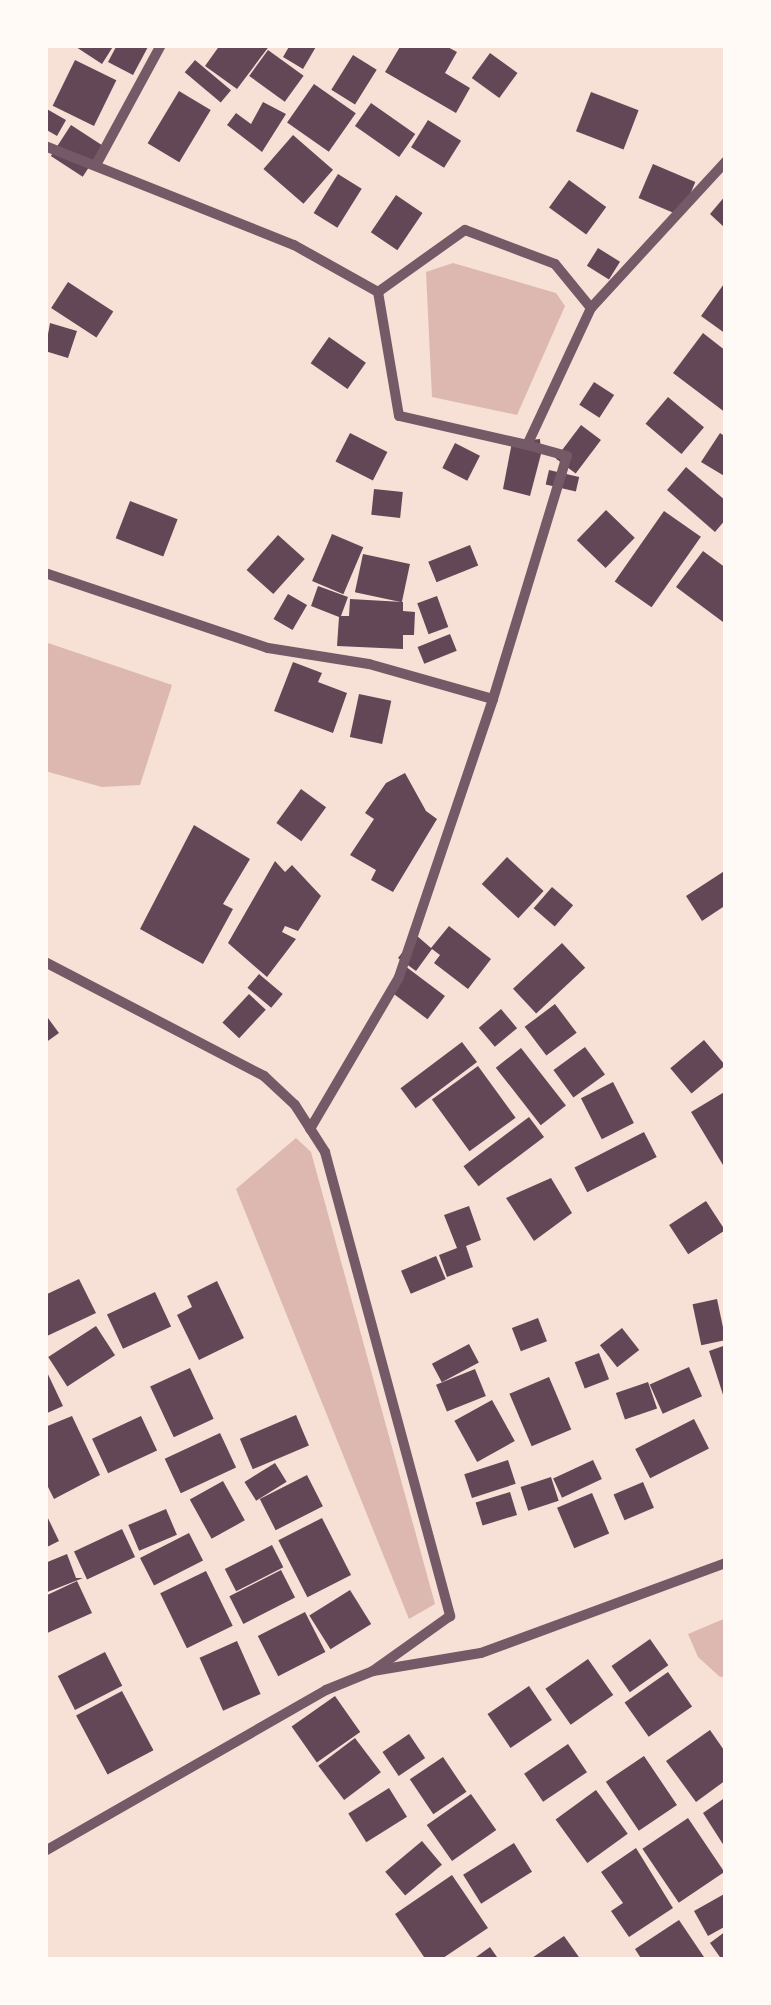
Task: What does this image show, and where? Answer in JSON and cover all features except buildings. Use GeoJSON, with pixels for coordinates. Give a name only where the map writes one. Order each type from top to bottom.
{"type":"FeatureCollection","features":[{"type":"Feature","properties":{"kind":"street"},"geometry":{"type":"LineString","coordinates":[[97,163],[162,45]]}},
{"type":"Feature","properties":{"kind":"street"},"geometry":{"type":"LineString","coordinates":[[45,146],[97,163],[294,245],[378,292]]}},
{"type":"Feature","properties":{"kind":"street"},"geometry":{"type":"LineString","coordinates":[[528,445],[592,308],[726,160]]}},
{"type":"Feature","properties":{"kind":"street"},"geometry":{"type":"LineString","coordinates":[[378,292],[465,230],[555,264],[592,308]]}},
{"type":"Feature","properties":{"kind":"street"},"geometry":{"type":"LineString","coordinates":[[310,1129],[399,977],[493,699],[567,456],[399,416],[378,292]]}},
{"type":"Feature","properties":{"kind":"street"},"geometry":{"type":"LineString","coordinates":[[45,573],[268,648],[369,664],[493,699]]}},
{"type":"Feature","properties":{"kind":"street"},"geometry":{"type":"LineString","coordinates":[[45,962],[264,1076],[295,1105],[325,1152],[450,1616],[373,1672]]}},
{"type":"Feature","properties":{"kind":"street"},"geometry":{"type":"LineString","coordinates":[[45,1851],[326,1690],[373,1672],[481,1653],[726,1563]]}},
{"type":"Feature","properties":{"kind":"shaded area"},"geometry":{"type":"Polygon","coordinates":[[[453,263],[556,293],[565,306],[517,415],[432,397],[426,272],[453,263]]]}},
{"type":"Feature","properties":{"kind":"shaded area"},"geometry":{"type":"Polygon","coordinates":[[[45,642],[172,685],[140,785],[102,787],[45,771],[45,642]]]}},
{"type":"Feature","properties":{"kind":"shaded area"},"geometry":{"type":"Polygon","coordinates":[[[296,1138],[311,1152],[435,1604],[409,1619],[236,1189],[296,1138]]]}},
{"type":"Feature","properties":{"kind":"shaded area"},"geometry":{"type":"Polygon","coordinates":[[[726,1618],[726,1676],[720,1677],[698,1657],[688,1634],[726,1618]]]}}]}
